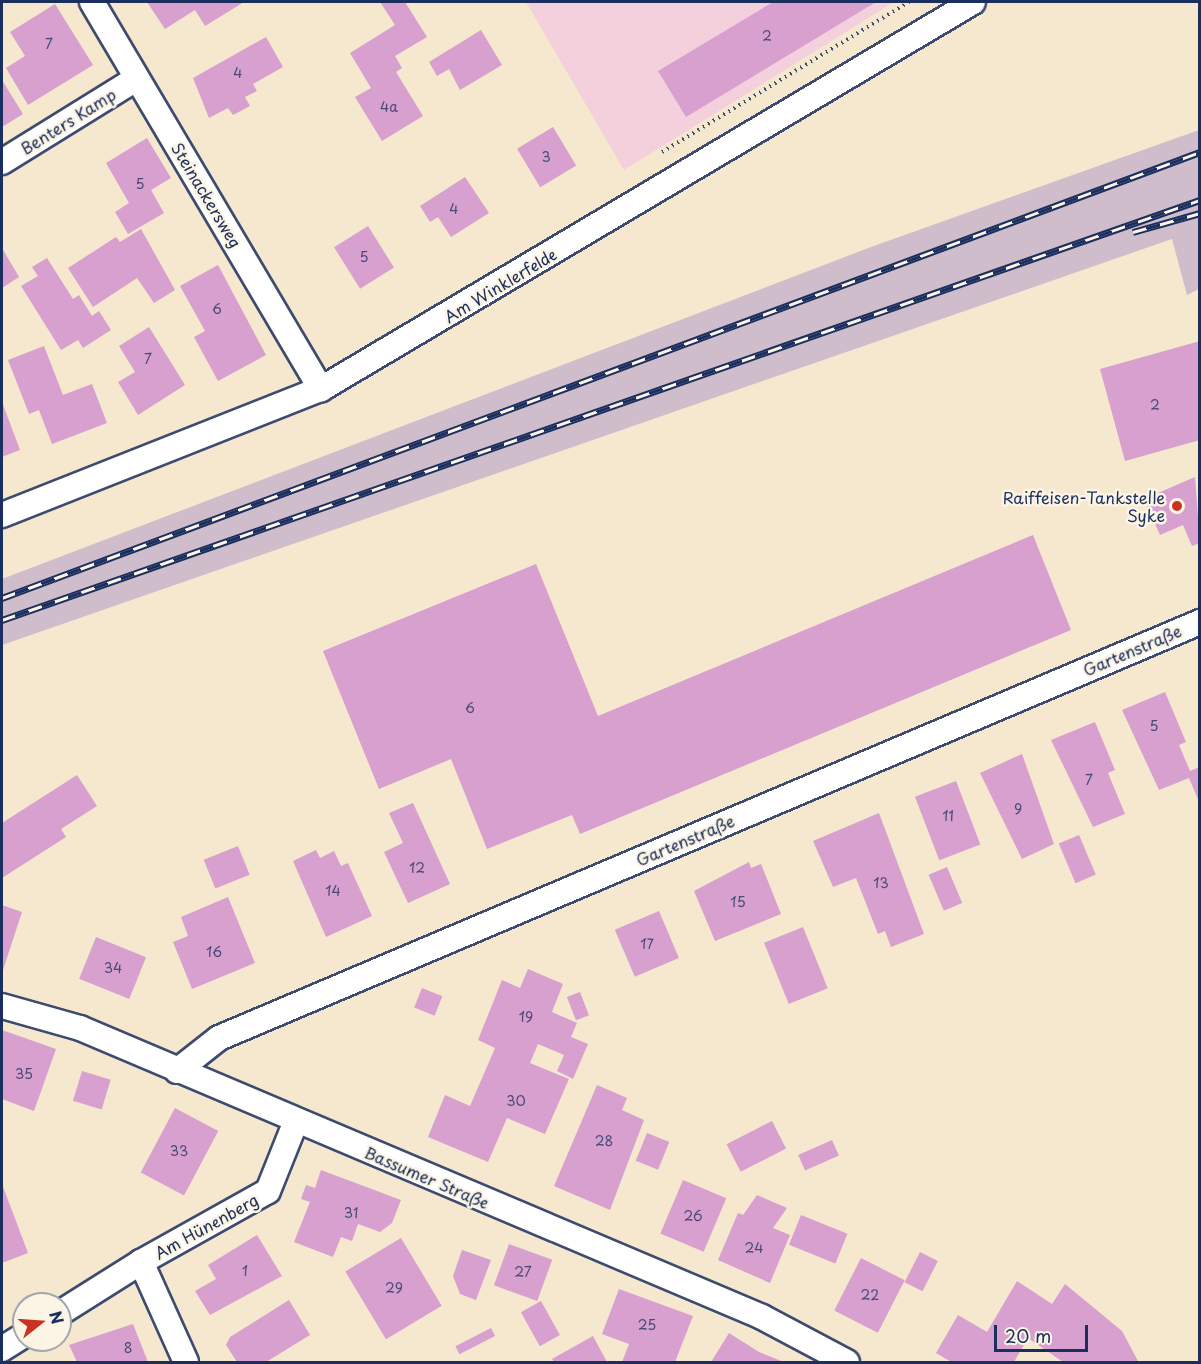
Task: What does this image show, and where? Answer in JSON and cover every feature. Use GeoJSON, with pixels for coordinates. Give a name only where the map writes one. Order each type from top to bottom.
{"type":"FeatureCollection","features":[{"type":"Feature","properties":{"kind":"street","name":"Steinackersweg"},"geometry":{"type":"LineString","coordinates":[[92,2],[134,80],[321,389]]}},
{"type":"Feature","properties":{"kind":"street","name":"Am Winklerfelde"},"geometry":{"type":"LineString","coordinates":[[2,515],[321,389],[973,2]]}},
{"type":"Feature","properties":{"kind":"street","name":"Benters Kamp"},"geometry":{"type":"LineString","coordinates":[[2,162],[134,80]]}},
{"type":"Feature","properties":{"kind":"street","name":"Gartenstraße"},"geometry":{"type":"LineString","coordinates":[[177,1071],[219,1038],[1200,622]]}},
{"type":"Feature","properties":{"kind":"street","name":"Bassumer Straße"},"geometry":{"type":"LineString","coordinates":[[2,1006],[80,1028],[762,1317],[847,1362]]}},
{"type":"Feature","properties":{"kind":"street","name":"Am Hünenberg"},"geometry":{"type":"LineString","coordinates":[[72,1305],[141,1262],[268,1191],[296,1121]]}},
{"type":"Feature","properties":{"kind":"street","name":"Am Hünenberg"},"geometry":{"type":"LineString","coordinates":[[141,1262],[186,1362]]}},
{"type":"Feature","properties":{"kind":"path"},"geometry":{"type":"LineString","coordinates":[[656,158],[672,142],[909,2]]}},
{"type":"Feature","properties":{"kind":"shaded area"},"geometry":{"type":"Polygon","coordinates":[[[526,2],[894,2],[624,170],[526,2]]]}},
{"type":"Feature","properties":{"kind":"shaded area"},"geometry":{"type":"Polygon","coordinates":[[[1199,130],[1199,289],[1187,295],[1172,239],[2,645],[2,579],[871,247],[1199,130]]]}},
{"type":"Feature","properties":{"kind":"building"},"geometry":{"type":"Polygon","coordinates":[[[147,2],[244,2],[205,26],[195,10],[165,29],[147,2]]]}},
{"type":"Feature","properties":{"kind":"building"},"geometry":{"type":"Polygon","coordinates":[[[380,2],[405,2],[427,37],[395,56],[402,68],[396,72],[423,116],[382,141],[355,97],[371,88],[350,53],[395,25],[380,2]]]}},
{"type":"Feature","properties":{"kind":"building"},"geometry":{"type":"Polygon","coordinates":[[[773,2],[876,2],[686,117],[658,71],[773,2]]]}},
{"type":"Feature","properties":{"kind":"building"},"geometry":{"type":"Polygon","coordinates":[[[55,4],[93,65],[28,105],[6,68],[25,56],[10,32],[55,4]]]}},
{"type":"Feature","properties":{"kind":"building"},"geometry":{"type":"Polygon","coordinates":[[[481,30],[502,65],[460,90],[449,69],[437,76],[429,62],[481,30]]]}},
{"type":"Feature","properties":{"kind":"building"},"geometry":{"type":"Polygon","coordinates":[[[266,37],[283,67],[253,84],[257,91],[245,97],[250,106],[233,115],[228,108],[209,118],[193,78],[266,37]]]}},
{"type":"Feature","properties":{"kind":"building"},"geometry":{"type":"Polygon","coordinates":[[[2,80],[23,114],[2,127],[2,80]]]}},
{"type":"Feature","properties":{"kind":"building"},"geometry":{"type":"Polygon","coordinates":[[[553,127],[576,166],[540,187],[517,149],[553,127]]]}},
{"type":"Feature","properties":{"kind":"building"},"geometry":{"type":"Polygon","coordinates":[[[147,138],[171,178],[151,190],[164,213],[128,234],[115,212],[129,203],[106,163],[147,138]]]}},
{"type":"Feature","properties":{"kind":"building"},"geometry":{"type":"Polygon","coordinates":[[[465,177],[489,213],[451,237],[438,217],[430,222],[420,206],[465,177]]]}},
{"type":"Feature","properties":{"kind":"building"},"geometry":{"type":"Polygon","coordinates":[[[368,226],[394,268],[360,289],[334,247],[368,226]]]}},
{"type":"Feature","properties":{"kind":"building"},"geometry":{"type":"Polygon","coordinates":[[[141,229],[175,290],[154,303],[137,278],[93,307],[68,268],[116,237],[120,242],[141,229]]]}},
{"type":"Feature","properties":{"kind":"building"},"geometry":{"type":"Polygon","coordinates":[[[2,248],[19,277],[2,288],[2,248]]]}},
{"type":"Feature","properties":{"kind":"building"},"geometry":{"type":"Polygon","coordinates":[[[47,258],[73,299],[79,295],[92,316],[99,311],[111,330],[83,348],[78,340],[61,350],[21,286],[38,276],[32,267],[47,258]]]}},
{"type":"Feature","properties":{"kind":"building"},"geometry":{"type":"Polygon","coordinates":[[[218,265],[266,355],[218,381],[194,337],[205,331],[180,286],[218,265]]]}},
{"type":"Feature","properties":{"kind":"building"},"geometry":{"type":"Polygon","coordinates":[[[149,327],[185,385],[138,415],[118,382],[135,372],[119,346],[149,327]]]}},
{"type":"Feature","properties":{"kind":"building"},"geometry":{"type":"Polygon","coordinates":[[[1200,341],[1200,440],[1125,461],[1100,369],[1200,341]]]}},
{"type":"Feature","properties":{"kind":"building"},"geometry":{"type":"Polygon","coordinates":[[[44,346],[63,395],[92,384],[107,423],[52,444],[39,410],[29,414],[8,360],[44,346]]]}},
{"type":"Feature","properties":{"kind":"building"},"geometry":{"type":"Polygon","coordinates":[[[2,402],[20,450],[2,457],[2,402]]]}},
{"type":"Feature","properties":{"kind":"building"},"geometry":{"type":"Polygon","coordinates":[[[1195,477],[1200,543],[1192,546],[1183,525],[1160,535],[1144,499],[1195,477]]]}},
{"type":"Feature","properties":{"kind":"building"},"geometry":{"type":"Polygon","coordinates":[[[1033,535],[1071,630],[580,834],[572,815],[487,849],[451,759],[379,789],[323,651],[536,564],[598,716],[1033,535]]]}},
{"type":"Feature","properties":{"kind":"building"},"geometry":{"type":"Polygon","coordinates":[[[1165,692],[1186,742],[1179,745],[1190,771],[1200,767],[1200,804],[1189,778],[1159,790],[1122,710],[1165,692]]]}},
{"type":"Feature","properties":{"kind":"building"},"geometry":{"type":"Polygon","coordinates":[[[1095,722],[1115,770],[1108,773],[1125,814],[1093,827],[1051,740],[1095,722]]]}},
{"type":"Feature","properties":{"kind":"building"},"geometry":{"type":"Polygon","coordinates":[[[1022,754],[1054,844],[1022,859],[980,773],[1022,754]]]}},
{"type":"Feature","properties":{"kind":"building"},"geometry":{"type":"Polygon","coordinates":[[[77,775],[97,806],[61,829],[66,837],[2,878],[2,823],[77,775]]]}},
{"type":"Feature","properties":{"kind":"building"},"geometry":{"type":"Polygon","coordinates":[[[956,781],[980,844],[939,860],[915,797],[956,781]]]}},
{"type":"Feature","properties":{"kind":"building"},"geometry":{"type":"Polygon","coordinates":[[[413,803],[450,884],[408,903],[384,852],[403,843],[389,813],[413,803]]]}},
{"type":"Feature","properties":{"kind":"building"},"geometry":{"type":"Polygon","coordinates":[[[879,813],[924,934],[891,947],[885,931],[878,934],[856,878],[833,887],[813,841],[879,813]]]}},
{"type":"Feature","properties":{"kind":"building"},"geometry":{"type":"Polygon","coordinates":[[[1079,835],[1096,875],[1076,883],[1059,844],[1079,835]]]}},
{"type":"Feature","properties":{"kind":"building"},"geometry":{"type":"Polygon","coordinates":[[[238,846],[250,875],[215,889],[204,860],[238,846]]]}},
{"type":"Feature","properties":{"kind":"building"},"geometry":{"type":"Polygon","coordinates":[[[316,850],[320,858],[334,851],[341,866],[348,863],[372,916],[326,937],[293,861],[316,850]]]}},
{"type":"Feature","properties":{"kind":"building"},"geometry":{"type":"Polygon","coordinates":[[[749,862],[751,868],[761,864],[781,914],[715,941],[694,891],[749,862]]]}},
{"type":"Feature","properties":{"kind":"building"},"geometry":{"type":"Polygon","coordinates":[[[947,867],[962,903],[944,911],[929,875],[947,867]]]}},
{"type":"Feature","properties":{"kind":"building"},"geometry":{"type":"Polygon","coordinates":[[[228,897],[255,963],[192,989],[173,942],[188,936],[181,917],[228,897]]]}},
{"type":"Feature","properties":{"kind":"building"},"geometry":{"type":"Polygon","coordinates":[[[2,905],[22,912],[2,973],[2,905]]]}},
{"type":"Feature","properties":{"kind":"building"},"geometry":{"type":"Polygon","coordinates":[[[659,911],[679,958],[635,977],[615,930],[659,911]]]}},
{"type":"Feature","properties":{"kind":"building"},"geometry":{"type":"Polygon","coordinates":[[[803,927],[828,988],[789,1004],[764,943],[803,927]]]}},
{"type":"Feature","properties":{"kind":"building"},"geometry":{"type":"Polygon","coordinates":[[[96,937],[146,957],[129,999],[79,979],[96,937]]]}},
{"type":"Feature","properties":{"kind":"building"},"geometry":{"type":"Polygon","coordinates":[[[528,969],[563,984],[552,1012],[577,1023],[571,1037],[588,1044],[573,1079],[557,1071],[564,1055],[538,1044],[530,1063],[569,1079],[545,1134],[507,1118],[488,1162],[428,1137],[445,1095],[470,1106],[495,1048],[478,1040],[502,980],[520,988],[528,969]]]}},
{"type":"Feature","properties":{"kind":"building"},"geometry":{"type":"Polygon","coordinates":[[[422,988],[442,996],[435,1016],[414,1007],[422,988]]]}},
{"type":"Feature","properties":{"kind":"building"},"geometry":{"type":"Polygon","coordinates":[[[580,992],[589,1015],[576,1020],[567,997],[580,992]]]}},
{"type":"Feature","properties":{"kind":"building"},"geometry":{"type":"Polygon","coordinates":[[[2,1030],[56,1049],[34,1111],[2,1099],[2,1030]]]}},
{"type":"Feature","properties":{"kind":"building"},"geometry":{"type":"Polygon","coordinates":[[[82,1071],[111,1080],[102,1109],[73,1101],[82,1071]]]}},
{"type":"Feature","properties":{"kind":"building"},"geometry":{"type":"Polygon","coordinates":[[[597,1085],[627,1098],[622,1110],[644,1120],[610,1210],[554,1186],[597,1085]]]}},
{"type":"Feature","properties":{"kind":"building"},"geometry":{"type":"Polygon","coordinates":[[[175,1108],[218,1131],[184,1195],[141,1172],[175,1108]]]}},
{"type":"Feature","properties":{"kind":"building"},"geometry":{"type":"Polygon","coordinates":[[[772,1121],[786,1149],[741,1172],[727,1144],[772,1121]]]}},
{"type":"Feature","properties":{"kind":"building"},"geometry":{"type":"Polygon","coordinates":[[[647,1133],[669,1142],[658,1170],[636,1161],[647,1133]]]}},
{"type":"Feature","properties":{"kind":"building"},"geometry":{"type":"Polygon","coordinates":[[[832,1140],[839,1156],[805,1171],[798,1155],[832,1140]]]}},
{"type":"Feature","properties":{"kind":"building"},"geometry":{"type":"Polygon","coordinates":[[[321,1170],[401,1200],[392,1223],[380,1232],[358,1224],[352,1241],[341,1237],[333,1257],[294,1242],[310,1202],[301,1199],[306,1185],[315,1188],[321,1170]]]}},
{"type":"Feature","properties":{"kind":"building"},"geometry":{"type":"Polygon","coordinates":[[[683,1180],[726,1198],[704,1252],[660,1233],[683,1180]]]}},
{"type":"Feature","properties":{"kind":"building"},"geometry":{"type":"Polygon","coordinates":[[[2,1184],[28,1253],[2,1263],[2,1184]]]}},
{"type":"Feature","properties":{"kind":"building"},"geometry":{"type":"Polygon","coordinates":[[[757,1195],[787,1208],[773,1228],[790,1235],[770,1283],[718,1260],[738,1213],[743,1215],[757,1195]]]}},
{"type":"Feature","properties":{"kind":"building"},"geometry":{"type":"Polygon","coordinates":[[[801,1215],[847,1234],[835,1263],[789,1245],[801,1215]]]}},
{"type":"Feature","properties":{"kind":"building"},"geometry":{"type":"Polygon","coordinates":[[[257,1235],[282,1276],[210,1315],[195,1291],[216,1279],[208,1265],[257,1235]]]}},
{"type":"Feature","properties":{"kind":"building"},"geometry":{"type":"Polygon","coordinates":[[[401,1238],[442,1306],[386,1339],[345,1271],[401,1238]]]}},
{"type":"Feature","properties":{"kind":"building"},"geometry":{"type":"Polygon","coordinates":[[[509,1244],[552,1260],[537,1301],[494,1285],[509,1244]]]}},
{"type":"Feature","properties":{"kind":"building"},"geometry":{"type":"Polygon","coordinates":[[[462,1250],[491,1260],[476,1300],[460,1294],[453,1276],[462,1250]]]}},
{"type":"Feature","properties":{"kind":"building"},"geometry":{"type":"Polygon","coordinates":[[[920,1252],[938,1261],[922,1291],[905,1282],[920,1252]]]}},
{"type":"Feature","properties":{"kind":"building"},"geometry":{"type":"Polygon","coordinates":[[[861,1258],[905,1280],[878,1333],[834,1311],[861,1258]]]}},
{"type":"Feature","properties":{"kind":"building"},"geometry":{"type":"Polygon","coordinates":[[[1017,1281],[1052,1304],[1065,1284],[1122,1331],[1138,1361],[1063,1362],[1028,1338],[1014,1362],[951,1362],[936,1353],[958,1315],[987,1332],[1017,1281]]]}},
{"type":"Feature","properties":{"kind":"building"},"geometry":{"type":"Polygon","coordinates":[[[619,1289],[693,1316],[675,1362],[622,1362],[629,1344],[602,1334],[619,1289]]]}},
{"type":"Feature","properties":{"kind":"building"},"geometry":{"type":"Polygon","coordinates":[[[289,1300],[310,1335],[266,1362],[237,1362],[226,1345],[230,1337],[289,1300]]]}},
{"type":"Feature","properties":{"kind":"building"},"geometry":{"type":"Polygon","coordinates":[[[541,1301],[560,1335],[540,1346],[521,1312],[541,1301]]]}},
{"type":"Feature","properties":{"kind":"building"},"geometry":{"type":"Polygon","coordinates":[[[133,1324],[148,1362],[77,1362],[72,1351],[72,1344],[133,1324]]]}},
{"type":"Feature","properties":{"kind":"building"},"geometry":{"type":"Polygon","coordinates":[[[491,1328],[495,1336],[459,1354],[455,1346],[491,1328]]]}},
{"type":"Feature","properties":{"kind":"building"},"geometry":{"type":"Polygon","coordinates":[[[729,1333],[759,1352],[784,1362],[711,1362],[729,1333]]]}},
{"type":"Feature","properties":{"kind":"building"},"geometry":{"type":"Polygon","coordinates":[[[593,1336],[607,1362],[554,1362],[552,1359],[593,1336]]]}},
{"type":"Feature","properties":{"kind":"railway"},"geometry":{"type":"LineString","coordinates":[[2,598],[1200,152]]}},
{"type":"Feature","properties":{"kind":"railway"},"geometry":{"type":"LineString","coordinates":[[2,620],[1200,200]]}},
{"type":"Feature","properties":{"kind":"railway"},"geometry":{"type":"LineString","coordinates":[[1133,232],[1200,213]]}},
{"type":"Feature","properties":{"kind":"place","name":"Raiffeisen-Tankstelle Syke"},"geometry":{"type":"Point","coordinates":[1177,506]}}]}
